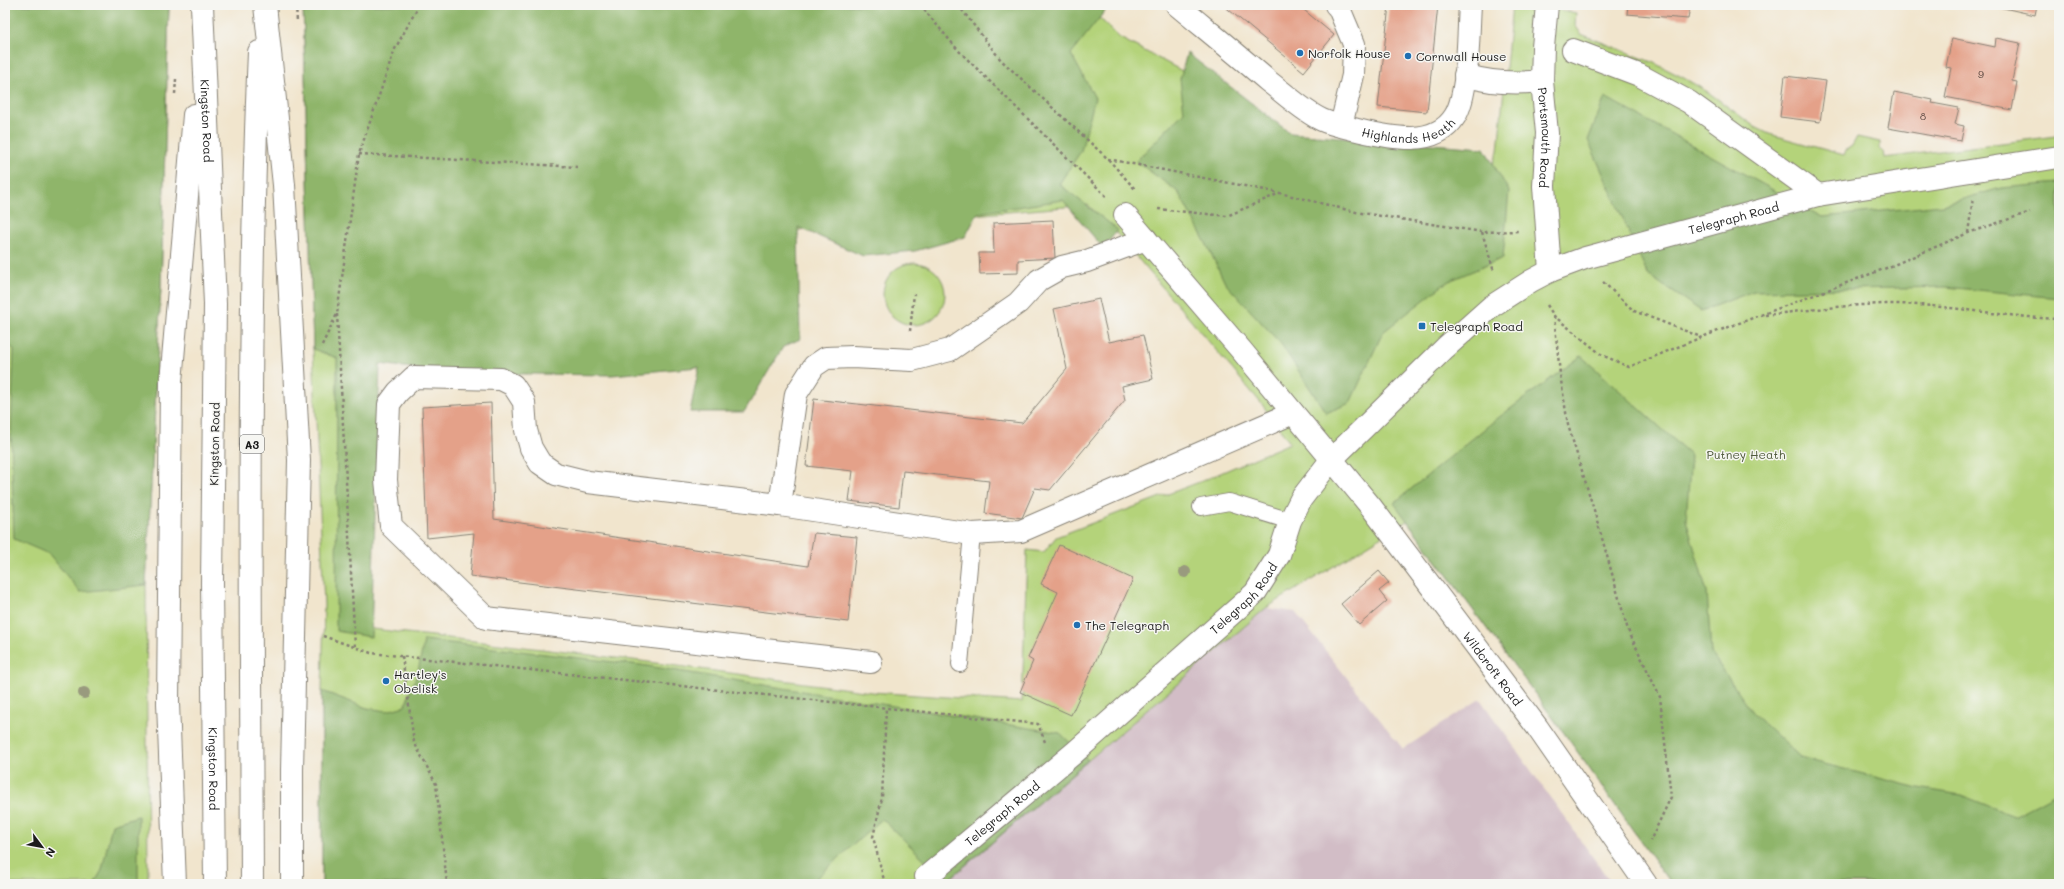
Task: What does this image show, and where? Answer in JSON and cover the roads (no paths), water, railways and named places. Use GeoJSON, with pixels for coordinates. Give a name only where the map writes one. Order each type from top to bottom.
{"type":"FeatureCollection","features":[{"type":"Feature","properties":{"kind":"main road","name":"Kingston Road"},"geometry":{"type":"LineString","coordinates":[[202,5],[215,304],[212,583],[215,884]]}},
{"type":"Feature","properties":{"kind":"main road","name":"A3"},"geometry":{"type":"LineString","coordinates":[[252,884],[251,584],[254,180],[261,5]]}},
{"type":"Feature","properties":{"kind":"main road"},"geometry":{"type":"LineString","coordinates":[[265,5],[284,185],[299,460],[292,770],[292,884]]}},
{"type":"Feature","properties":{"kind":"main road","name":"Highlands Heath"},"geometry":{"type":"LineString","coordinates":[[1177,5],[1289,98],[1321,120],[1376,134],[1405,138],[1420,138],[1443,130],[1455,116],[1462,96],[1465,75],[1470,5]]}},
{"type":"Feature","properties":{"kind":"main road","name":"Highlands Heath"},"geometry":{"type":"LineString","coordinates":[[1336,5],[1338,6],[1354,44],[1353,75],[1341,126]]}},
{"type":"Feature","properties":{"kind":"main road","name":"Portsmouth Road"},"geometry":{"type":"LineString","coordinates":[[1540,276],[1546,230],[1544,186],[1547,133],[1542,81],[1543,47],[1547,5]]}},
{"type":"Feature","properties":{"kind":"main road"},"geometry":{"type":"LineString","coordinates":[[175,884],[168,703],[171,382],[202,32]]}},
{"type":"Feature","properties":{"kind":"main road"},"geometry":{"type":"LineString","coordinates":[[1573,50],[1639,75],[1690,102],[1818,195]]}},
{"type":"Feature","properties":{"kind":"main road"},"geometry":{"type":"LineString","coordinates":[[1465,75],[1482,80],[1503,82],[1526,83],[1542,81]]}},
{"type":"Feature","properties":{"kind":"main road","name":"Telegraph Road"},"geometry":{"type":"LineString","coordinates":[[926,877],[1054,769],[1254,593],[1279,555],[1290,521],[1301,499],[1331,460],[1445,348],[1492,306],[1540,276],[1585,258],[1818,195],[2059,157]]}},
{"type":"Feature","properties":{"kind":"main road","name":"Wildcroft Road"},"geometry":{"type":"LineString","coordinates":[[1125,215],[1372,508],[1532,721],[1641,877]]}},
{"type":"Feature","properties":{"kind":"main road"},"geometry":{"type":"LineString","coordinates":[[780,505],[796,394],[814,366],[826,358],[854,357],[912,360],[950,350],[1018,303],[1039,280],[1062,267],[1094,259],[1146,239]]}},
{"type":"Feature","properties":{"kind":"main road"},"geometry":{"type":"LineString","coordinates":[[871,662],[486,618],[392,526],[386,480],[389,404],[398,392],[414,377],[501,378],[513,385],[524,402],[526,430],[531,448],[540,463],[556,474],[588,482],[780,505],[972,534],[1021,531],[1293,414]]}},
{"type":"Feature","properties":{"kind":"lane"},"geometry":{"type":"LineString","coordinates":[[1201,507],[1229,502],[1290,521]]}},
{"type":"Feature","properties":{"kind":"lane"},"geometry":{"type":"LineString","coordinates":[[960,664],[972,534]]}},
{"type":"Feature","properties":{"kind":"place","name":"Norfolk House"},"geometry":{"type":"Point","coordinates":[1300,53]}},
{"type":"Feature","properties":{"kind":"place","name":"Cornwall House"},"geometry":{"type":"Point","coordinates":[1408,56]}},
{"type":"Feature","properties":{"kind":"place","name":"Telegraph Road"},"geometry":{"type":"Point","coordinates":[1422,326]}},
{"type":"Feature","properties":{"kind":"place","name":"The Telegraph"},"geometry":{"type":"Point","coordinates":[1077,625]}},
{"type":"Feature","properties":{"kind":"place","name":"Hartley's Obelisk"},"geometry":{"type":"Point","coordinates":[386,681]}},
{"type":"Feature","properties":{"kind":"park label","name":"Putney Heath"},"geometry":{"type":"Point","coordinates":[1746,454]}}]}
